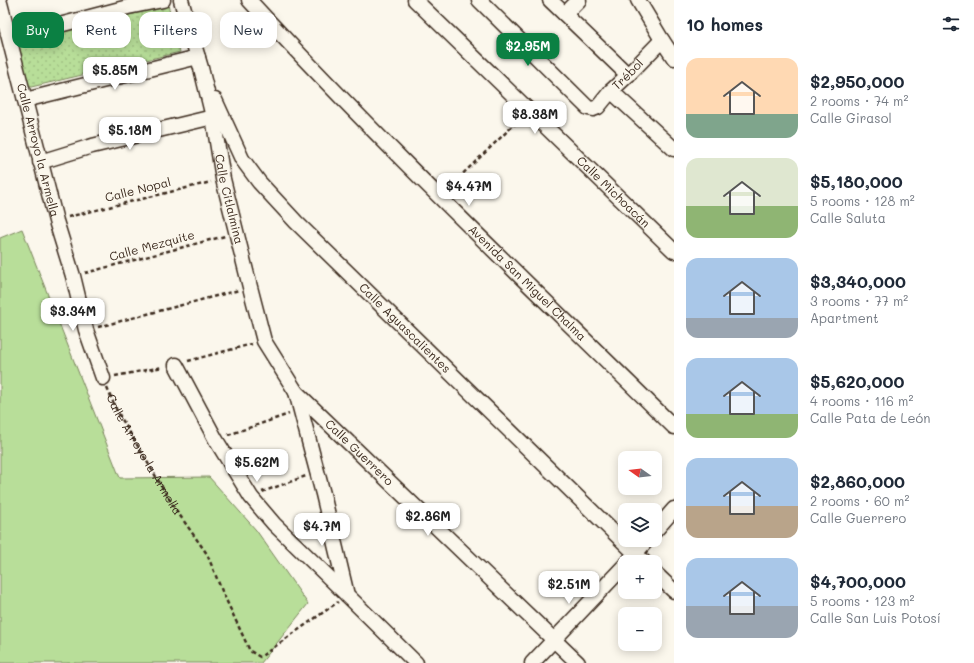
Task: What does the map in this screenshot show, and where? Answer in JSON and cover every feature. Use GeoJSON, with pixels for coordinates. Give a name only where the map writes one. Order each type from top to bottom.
{"type":"FeatureCollection","features":[{"type":"Feature","properties":{"kind":"street"},"geometry":{"type":"LineString","coordinates":[[10,38],[128,7],[163,0]]}},
{"type":"Feature","properties":{"kind":"street","name":"Calle Citlalmina"},"geometry":{"type":"LineString","coordinates":[[180,0],[200,62],[213,117],[224,178],[264,341],[296,392]]}},
{"type":"Feature","properties":{"kind":"street","name":"Avenida San Miguel Chalma"},"geometry":{"type":"LineString","coordinates":[[249,0],[439,196],[674,427]]}},
{"type":"Feature","properties":{"kind":"street","name":"Calle Michoacán"},"geometry":{"type":"LineString","coordinates":[[415,0],[674,251]]}},
{"type":"Feature","properties":{"kind":"street","name":"Trébol"},"geometry":{"type":"LineString","coordinates":[[479,0],[588,108],[593,109],[598,107],[662,40]]}},
{"type":"Feature","properties":{"kind":"street"},"geometry":{"type":"LineString","coordinates":[[550,0],[628,75]]}},
{"type":"Feature","properties":{"kind":"street"},"geometry":{"type":"LineString","coordinates":[[565,14],[579,0]]}},
{"type":"Feature","properties":{"kind":"street"},"geometry":{"type":"LineString","coordinates":[[638,0],[674,58]]}},
{"type":"Feature","properties":{"kind":"street","name":"Calle Arroyo la Armella"},"geometry":{"type":"LineString","coordinates":[[0,4],[10,38],[40,162],[73,276],[86,330],[103,378]]}},
{"type":"Feature","properties":{"kind":"street"},"geometry":{"type":"LineString","coordinates":[[25,100],[200,62]]}},
{"type":"Feature","properties":{"kind":"street","name":"Calle Aguascalientes"},"geometry":{"type":"LineString","coordinates":[[200,62],[242,159],[259,182],[296,222],[632,555]]}},
{"type":"Feature","properties":{"kind":"street"},"geometry":{"type":"LineString","coordinates":[[612,91],[674,149]]}},
{"type":"Feature","properties":{"kind":"street"},"geometry":{"type":"LineString","coordinates":[[40,162],[92,146],[213,117]]}},
{"type":"Feature","properties":{"kind":"street"},"geometry":{"type":"LineString","coordinates":[[176,365],[216,440],[250,497],[274,524],[416,663]]}},
{"type":"Feature","properties":{"kind":"street"},"geometry":{"type":"LineString","coordinates":[[296,392],[347,595]]}},
{"type":"Feature","properties":{"kind":"street","name":"Calle Guerrero"},"geometry":{"type":"LineString","coordinates":[[296,392],[578,663]]}},
{"type":"Feature","properties":{"kind":"street"},"geometry":{"type":"LineString","coordinates":[[662,523],[674,509]]}},
{"type":"Feature","properties":{"kind":"street"},"geometry":{"type":"LineString","coordinates":[[532,663],[618,572]]}},
{"type":"Feature","properties":{"kind":"street"},"geometry":{"type":"LineString","coordinates":[[662,579],[674,591]]}},
{"type":"Feature","properties":{"kind":"path"},"geometry":{"type":"LineString","coordinates":[[439,196],[528,111]]}},
{"type":"Feature","properties":{"kind":"path","name":"Calle Nopal"},"geometry":{"type":"LineString","coordinates":[[56,221],[76,214],[224,178]]}},
{"type":"Feature","properties":{"kind":"path","name":"Calle Mezquite"},"geometry":{"type":"LineString","coordinates":[[73,276],[237,233]]}},
{"type":"Feature","properties":{"kind":"path"},"geometry":{"type":"LineString","coordinates":[[86,330],[250,287]]}},
{"type":"Feature","properties":{"kind":"path","name":"Calle Arroyo la Armella"},"geometry":{"type":"LineString","coordinates":[[103,378],[117,411],[174,507],[207,554],[222,591],[250,651],[260,657],[347,595]]}},
{"type":"Feature","properties":{"kind":"path"},"geometry":{"type":"LineString","coordinates":[[216,440],[300,411]]}},
{"type":"Feature","properties":{"kind":"path"},"geometry":{"type":"LineString","coordinates":[[250,497],[317,472]]}},
{"type":"Feature","properties":{"kind":"green space"},"geometry":{"type":"Polygon","coordinates":[[[168,5],[170,12],[141,12],[168,5]]]}},
{"type":"Feature","properties":{"kind":"green space"},"geometry":{"type":"Polygon","coordinates":[[[139,12],[139,48],[179,48],[180,52],[27,88],[17,48],[64,48],[64,32],[72,30],[72,48],[131,48],[131,14],[139,12]]]}},
{"type":"Feature","properties":{"kind":"green space"},"geometry":{"type":"Polygon","coordinates":[[[22,229],[120,478],[209,477],[256,530],[308,604],[261,663],[0,663],[0,238],[22,229]]]}}]}
